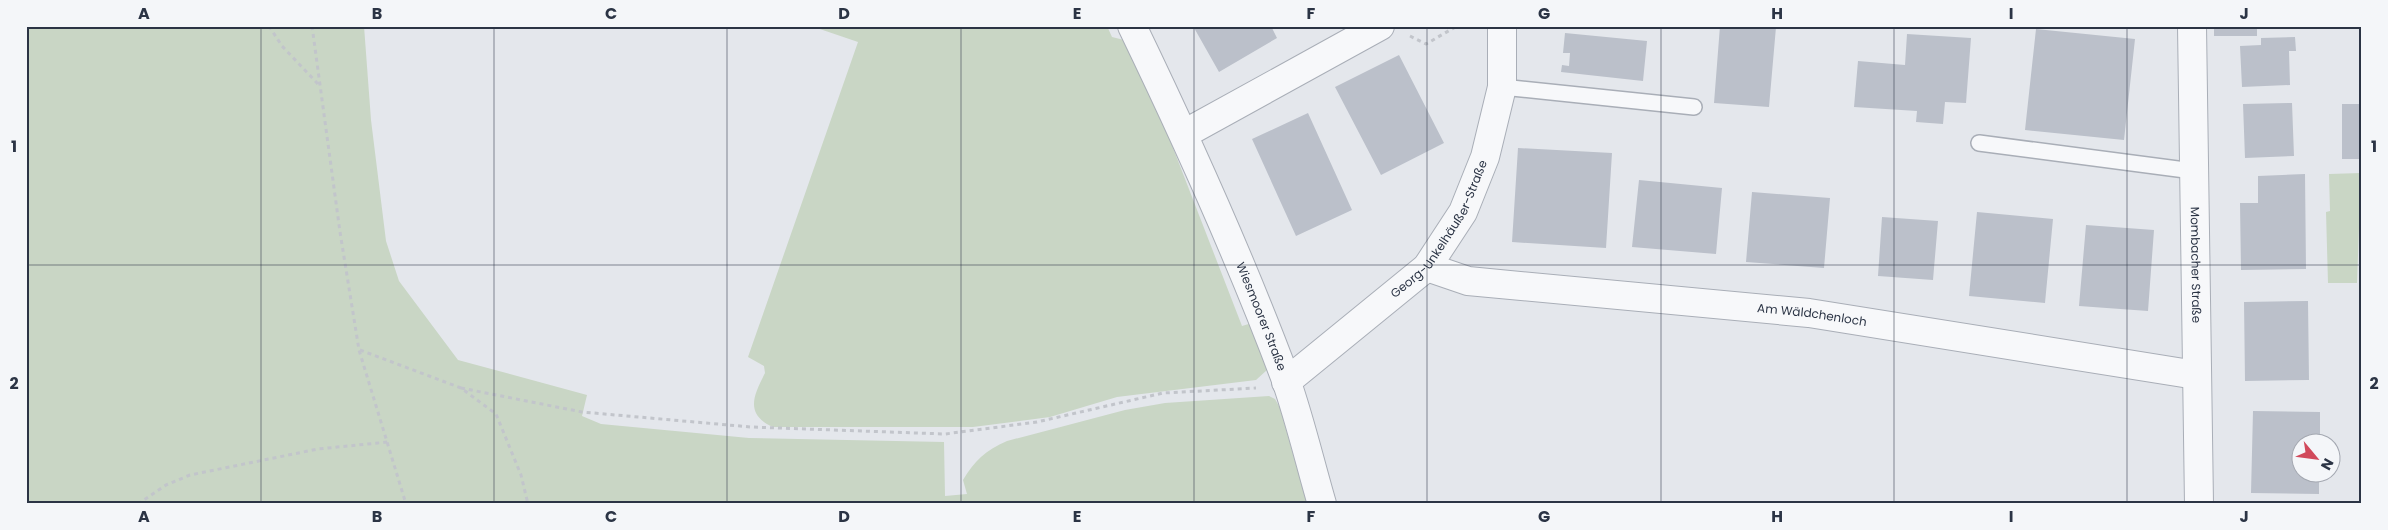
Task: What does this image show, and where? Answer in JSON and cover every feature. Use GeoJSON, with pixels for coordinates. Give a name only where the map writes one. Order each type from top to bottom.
{"type":"FeatureCollection","features":[{"type":"Feature","properties":{"kind":"street","name":"Wiesmoorer Straße"},"geometry":{"type":"LineString","coordinates":[[1132,26],[1184,134],[1237,257],[1286,382],[1322,504]]}},
{"type":"Feature","properties":{"kind":"street"},"geometry":{"type":"LineString","coordinates":[[1184,134],[1380,26]]}},
{"type":"Feature","properties":{"kind":"street","name":"Georg-Unkelhäußer-Straße"},"geometry":{"type":"LineString","coordinates":[[1286,382],[1427,267],[1463,212],[1485,157],[1502,87],[1502,26]]}},
{"type":"Feature","properties":{"kind":"street","name":"Mombacher Straße"},"geometry":{"type":"LineString","coordinates":[[2192,26],[2199,504]]}},
{"type":"Feature","properties":{"kind":"street","name":"Am Wäldchenloch"},"geometry":{"type":"LineString","coordinates":[[1427,267],[1468,281],[1809,313],[2196,374]]}},
{"type":"Feature","properties":{"kind":"lane"},"geometry":{"type":"LineString","coordinates":[[1502,87],[1694,107]]}},
{"type":"Feature","properties":{"kind":"lane"},"geometry":{"type":"LineString","coordinates":[[1980,143],[2194,171]]}},
{"type":"Feature","properties":{"kind":"path"},"geometry":{"type":"LineString","coordinates":[[269,26],[282,46],[318,84]]}},
{"type":"Feature","properties":{"kind":"path"},"geometry":{"type":"LineString","coordinates":[[312,26],[318,84],[359,350],[406,504]]}},
{"type":"Feature","properties":{"kind":"path"},"geometry":{"type":"LineString","coordinates":[[1409,35],[1426,44],[1457,26]]}},
{"type":"Feature","properties":{"kind":"path"},"geometry":{"type":"LineString","coordinates":[[359,350],[462,388],[582,412],[751,427],[945,434],[1036,422],[1163,393],[1246,390],[1286,382]]}},
{"type":"Feature","properties":{"kind":"path"},"geometry":{"type":"LineString","coordinates":[[462,388],[496,414],[521,475],[528,504]]}},
{"type":"Feature","properties":{"kind":"path"},"geometry":{"type":"LineString","coordinates":[[138,504],[166,485],[190,475],[318,449],[388,442]]}},
{"type":"Feature","properties":{"kind":"green space"},"geometry":{"type":"Polygon","coordinates":[[[26,26],[364,26],[371,120],[386,241],[399,281],[458,360],[587,395],[582,416],[601,424],[749,438],[944,442],[945,496],[967,494],[963,480],[972,467],[987,452],[1007,441],[1125,410],[1165,403],[1269,396],[1275,399],[1280,408],[1307,504],[26,504],[26,26]]]}},
{"type":"Feature","properties":{"kind":"green space"},"geometry":{"type":"Polygon","coordinates":[[[811,26],[1107,26],[1112,37],[1132,42],[1242,326],[1252,323],[1267,370],[1256,380],[1117,397],[1050,417],[973,427],[773,427],[764,422],[758,416],[754,403],[765,373],[764,366],[748,357],[858,42],[811,26]]]}},
{"type":"Feature","properties":{"kind":"green space"},"geometry":{"type":"Polygon","coordinates":[[[2361,173],[2357,283],[2328,283],[2326,212],[2330,211],[2329,174],[2361,173]]]}},
{"type":"Feature","properties":{"kind":"building"},"geometry":{"type":"Polygon","coordinates":[[[1193,26],[1271,26],[1277,38],[1219,72],[1193,26]]]}},
{"type":"Feature","properties":{"kind":"building"},"geometry":{"type":"Polygon","coordinates":[[[1720,26],[1776,27],[1769,107],[1714,103],[1720,26]]]}},
{"type":"Feature","properties":{"kind":"building"},"geometry":{"type":"Polygon","coordinates":[[[2214,26],[2257,26],[2257,36],[2214,36],[2214,26]]]}},
{"type":"Feature","properties":{"kind":"building"},"geometry":{"type":"Polygon","coordinates":[[[2036,29],[2135,39],[2124,140],[2025,130],[2036,29]]]}},
{"type":"Feature","properties":{"kind":"building"},"geometry":{"type":"Polygon","coordinates":[[[1565,33],[1647,41],[1643,81],[1561,72],[1562,65],[1569,66],[1570,53],[1563,53],[1565,33]]]}},
{"type":"Feature","properties":{"kind":"building"},"geometry":{"type":"Polygon","coordinates":[[[1907,34],[1971,38],[1966,103],[1945,102],[1943,124],[1916,122],[1917,111],[1854,107],[1858,61],[1905,65],[1907,34]]]}},
{"type":"Feature","properties":{"kind":"building"},"geometry":{"type":"Polygon","coordinates":[[[2295,37],[2296,51],[2289,51],[2290,85],[2242,87],[2240,46],[2261,45],[2261,38],[2295,37]]]}},
{"type":"Feature","properties":{"kind":"building"},"geometry":{"type":"Polygon","coordinates":[[[1399,55],[1444,143],[1381,175],[1335,87],[1399,55]]]}},
{"type":"Feature","properties":{"kind":"building"},"geometry":{"type":"Polygon","coordinates":[[[2292,103],[2294,156],[2245,158],[2243,104],[2292,103]]]}},
{"type":"Feature","properties":{"kind":"building"},"geometry":{"type":"Polygon","coordinates":[[[2342,104],[2362,104],[2362,159],[2342,159],[2342,104]]]}},
{"type":"Feature","properties":{"kind":"building"},"geometry":{"type":"Polygon","coordinates":[[[1308,113],[1352,210],[1296,236],[1252,139],[1308,113]]]}},
{"type":"Feature","properties":{"kind":"building"},"geometry":{"type":"Polygon","coordinates":[[[1518,148],[1612,153],[1606,248],[1512,242],[1518,148]]]}},
{"type":"Feature","properties":{"kind":"building"},"geometry":{"type":"Polygon","coordinates":[[[2305,174],[2306,269],[2241,270],[2240,203],[2258,203],[2258,176],[2305,174]]]}},
{"type":"Feature","properties":{"kind":"building"},"geometry":{"type":"Polygon","coordinates":[[[1639,180],[1722,188],[1716,254],[1632,247],[1639,180]]]}},
{"type":"Feature","properties":{"kind":"building"},"geometry":{"type":"Polygon","coordinates":[[[1752,192],[1830,198],[1824,268],[1746,262],[1752,192]]]}},
{"type":"Feature","properties":{"kind":"building"},"geometry":{"type":"Polygon","coordinates":[[[1977,212],[2053,219],[2045,303],[1969,296],[1977,212]]]}},
{"type":"Feature","properties":{"kind":"building"},"geometry":{"type":"Polygon","coordinates":[[[1882,217],[1938,221],[1933,280],[1878,276],[1882,217]]]}},
{"type":"Feature","properties":{"kind":"building"},"geometry":{"type":"Polygon","coordinates":[[[2086,225],[2154,230],[2148,311],[2079,306],[2086,225]]]}},
{"type":"Feature","properties":{"kind":"building"},"geometry":{"type":"Polygon","coordinates":[[[2308,301],[2309,380],[2245,381],[2244,302],[2308,301]]]}},
{"type":"Feature","properties":{"kind":"building"},"geometry":{"type":"Polygon","coordinates":[[[2253,411],[2320,412],[2320,432],[2290,432],[2290,482],[2319,482],[2319,494],[2251,493],[2253,411]]]}}]}
